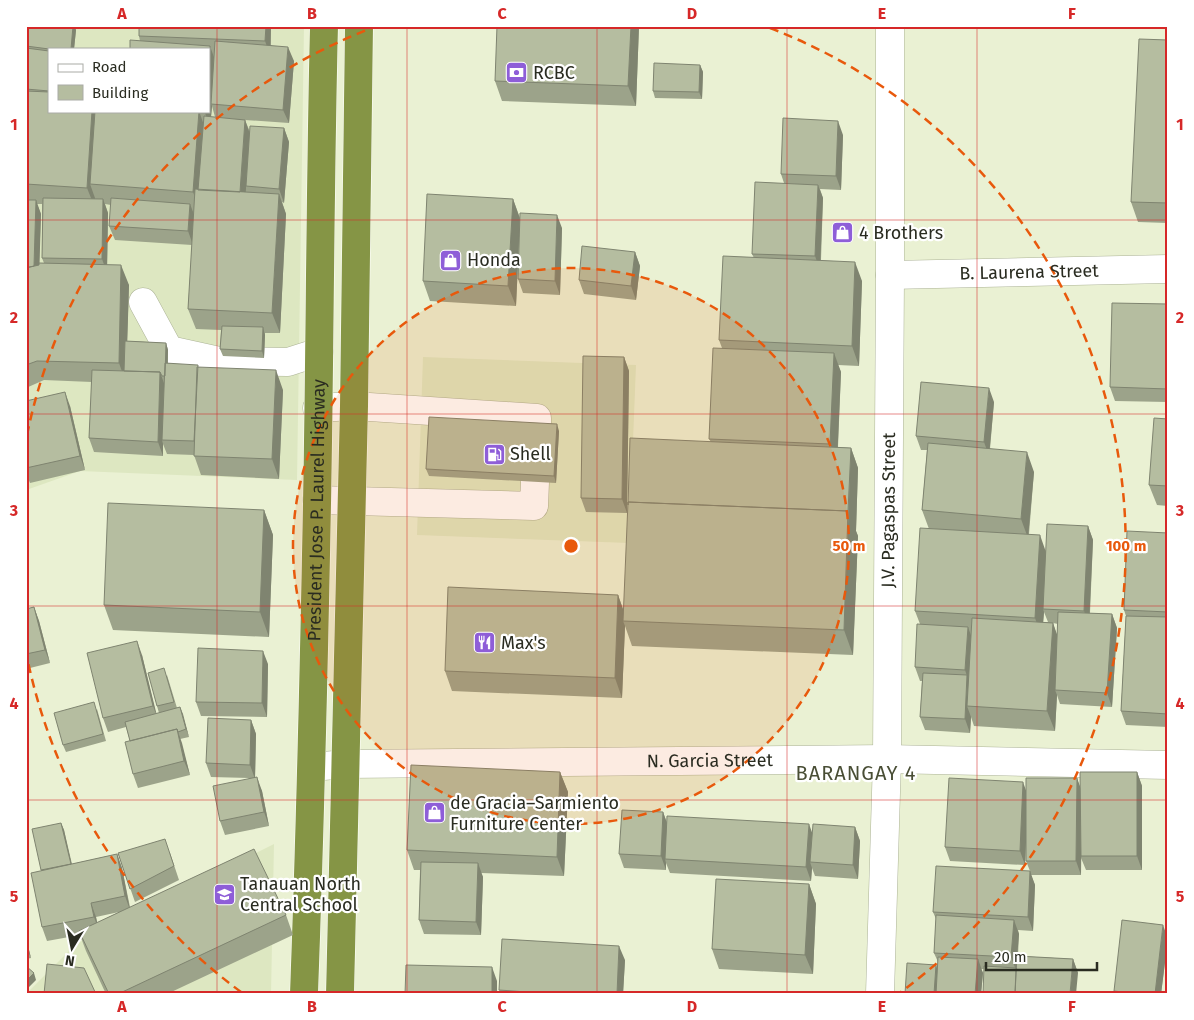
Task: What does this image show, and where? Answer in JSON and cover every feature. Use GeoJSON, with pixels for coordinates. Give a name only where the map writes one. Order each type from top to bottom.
{"type":"FeatureCollection","features":[{"type":"Feature","properties":{"kind":"highway","name":"President Jose P. Laurel Highway"},"geometry":{"type":"LineString","coordinates":[[304,994],[312,767],[324,26]]}},
{"type":"Feature","properties":{"kind":"highway","name":"President Jose P. Laurel Highway"},"geometry":{"type":"LineString","coordinates":[[340,994],[354,406],[359,26]]}},
{"type":"Feature","properties":{"kind":"street","name":"J.V. Pagaspas Street"},"geometry":{"type":"LineString","coordinates":[[880,994],[887,759],[890,26]]}},
{"type":"Feature","properties":{"kind":"street","name":"B. Laurena Street"},"geometry":{"type":"LineString","coordinates":[[890,275],[1168,269]]}},
{"type":"Feature","properties":{"kind":"street"},"geometry":{"type":"LineString","coordinates":[[143,302],[170,350],[219,361],[288,362],[319,352]]}},
{"type":"Feature","properties":{"kind":"street"},"geometry":{"type":"LineString","coordinates":[[318,408],[354,406],[538,418],[537,430]]}},
{"type":"Feature","properties":{"kind":"street"},"geometry":{"type":"LineString","coordinates":[[317,500],[534,506],[535,482]]}},
{"type":"Feature","properties":{"kind":"street","name":"N. Garcia Street"},"geometry":{"type":"LineString","coordinates":[[312,767],[346,764],[887,759],[1168,765]]}},
{"type":"Feature","properties":{"kind":"shaded area"},"geometry":{"type":"Polygon","coordinates":[[[26,26],[304,26],[297,480],[80,471],[29,489],[26,479],[26,26]]]}},
{"type":"Feature","properties":{"kind":"shaded area"},"geometry":{"type":"Polygon","coordinates":[[[423,357],[636,365],[629,543],[417,535],[423,357]]]}},
{"type":"Feature","properties":{"kind":"shaded area","name":"Tanauan North Central School"},"geometry":{"type":"Polygon","coordinates":[[[274,844],[271,994],[26,994],[76,944],[274,844]]]}},
{"type":"Feature","properties":{"kind":"building"},"geometry":{"type":"Polygon","coordinates":[[[26,26],[73,26],[71,48],[48,49],[26,46],[26,26]]]}},
{"type":"Feature","properties":{"kind":"building"},"geometry":{"type":"Polygon","coordinates":[[[139,26],[266,26],[265,41],[139,36],[139,26]]]}},
{"type":"Feature","properties":{"kind":"building"},"geometry":{"type":"Polygon","coordinates":[[[497,26],[631,26],[628,86],[495,81],[497,26]]]}},
{"type":"Feature","properties":{"kind":"building"},"geometry":{"type":"Polygon","coordinates":[[[1139,39],[1168,40],[1168,203],[1131,202],[1139,39]]]}},
{"type":"Feature","properties":{"kind":"building"},"geometry":{"type":"Polygon","coordinates":[[[130,40],[210,46],[210,48],[130,48],[130,40]]]}},
{"type":"Feature","properties":{"kind":"building"},"geometry":{"type":"Polygon","coordinates":[[[215,41],[288,47],[283,110],[211,104],[215,41]]]}},
{"type":"Feature","properties":{"kind":"building"},"geometry":{"type":"Polygon","coordinates":[[[26,48],[48,51],[48,91],[26,89],[26,48]]]}},
{"type":"Feature","properties":{"kind":"building"},"geometry":{"type":"Polygon","coordinates":[[[654,63],[700,65],[699,92],[653,91],[654,63]]]}},
{"type":"Feature","properties":{"kind":"building"},"geometry":{"type":"Polygon","coordinates":[[[26,91],[48,92],[48,112],[92,112],[87,188],[26,184],[26,91]]]}},
{"type":"Feature","properties":{"kind":"building"},"geometry":{"type":"Polygon","coordinates":[[[95,112],[199,112],[193,192],[90,184],[95,112]]]}},
{"type":"Feature","properties":{"kind":"building"},"geometry":{"type":"Polygon","coordinates":[[[204,116],[245,120],[240,192],[198,190],[204,116]]]}},
{"type":"Feature","properties":{"kind":"building"},"geometry":{"type":"Polygon","coordinates":[[[783,118],[838,121],[836,176],[781,174],[783,118]]]}},
{"type":"Feature","properties":{"kind":"building"},"geometry":{"type":"Polygon","coordinates":[[[250,126],[284,128],[279,189],[246,186],[250,126]]]}},
{"type":"Feature","properties":{"kind":"building"},"geometry":{"type":"Polygon","coordinates":[[[755,182],[818,185],[815,256],[752,254],[755,182]]]}},
{"type":"Feature","properties":{"kind":"building"},"geometry":{"type":"Polygon","coordinates":[[[195,189],[279,194],[272,313],[188,309],[195,189]]]}},
{"type":"Feature","properties":{"kind":"building"},"geometry":{"type":"Polygon","coordinates":[[[427,194],[513,199],[508,286],[423,281],[427,194]]]}},
{"type":"Feature","properties":{"kind":"building"},"geometry":{"type":"Polygon","coordinates":[[[43,198],[103,199],[102,259],[42,258],[43,198]]]}},
{"type":"Feature","properties":{"kind":"building"},"geometry":{"type":"Polygon","coordinates":[[[111,198],[190,204],[188,231],[109,226],[111,198]]]}},
{"type":"Feature","properties":{"kind":"building"},"geometry":{"type":"Polygon","coordinates":[[[26,200],[36,200],[34,266],[29,267],[26,267],[26,200]]]}},
{"type":"Feature","properties":{"kind":"building"},"geometry":{"type":"Polygon","coordinates":[[[520,213],[557,215],[555,281],[518,279],[520,213]]]}},
{"type":"Feature","properties":{"kind":"building"},"geometry":{"type":"Polygon","coordinates":[[[582,246],[635,252],[631,286],[579,280],[582,246]]]}},
{"type":"Feature","properties":{"kind":"building"},"geometry":{"type":"Polygon","coordinates":[[[723,256],[855,262],[852,346],[719,340],[723,256]]]}},
{"type":"Feature","properties":{"kind":"building"},"geometry":{"type":"Polygon","coordinates":[[[39,263],[121,265],[119,363],[37,361],[26,365],[26,268],[39,265],[39,263]]]}},
{"type":"Feature","properties":{"kind":"building"},"geometry":{"type":"Polygon","coordinates":[[[1112,303],[1168,304],[1168,389],[1110,387],[1112,303]]]}},
{"type":"Feature","properties":{"kind":"building"},"geometry":{"type":"Polygon","coordinates":[[[222,326],[263,327],[262,351],[220,349],[222,326]]]}},
{"type":"Feature","properties":{"kind":"building"},"geometry":{"type":"Polygon","coordinates":[[[125,341],[166,343],[165,376],[162,376],[160,372],[124,371],[125,341]]]}},
{"type":"Feature","properties":{"kind":"building"},"geometry":{"type":"Polygon","coordinates":[[[713,348],[834,353],[830,444],[709,439],[713,348]]]}},
{"type":"Feature","properties":{"kind":"building"},"geometry":{"type":"Polygon","coordinates":[[[583,356],[624,357],[622,499],[581,498],[583,356]]]}},
{"type":"Feature","properties":{"kind":"building"},"geometry":{"type":"Polygon","coordinates":[[[165,363],[198,365],[194,441],[162,440],[165,363]]]}},
{"type":"Feature","properties":{"kind":"building"},"geometry":{"type":"Polygon","coordinates":[[[197,367],[276,370],[272,459],[194,456],[197,367]]]}},
{"type":"Feature","properties":{"kind":"building"},"geometry":{"type":"Polygon","coordinates":[[[92,370],[160,372],[158,442],[89,438],[92,370]]]}},
{"type":"Feature","properties":{"kind":"building"},"geometry":{"type":"Polygon","coordinates":[[[921,382],[989,388],[984,442],[916,436],[921,382]]]}},
{"type":"Feature","properties":{"kind":"building"},"geometry":{"type":"Polygon","coordinates":[[[65,392],[80,456],[26,468],[26,401],[65,392]]]}},
{"type":"Feature","properties":{"kind":"building","name":"Shell"},"geometry":{"type":"Polygon","coordinates":[[[429,417],[557,424],[554,476],[426,469],[429,417]]]}},
{"type":"Feature","properties":{"kind":"building"},"geometry":{"type":"Polygon","coordinates":[[[1154,418],[1168,419],[1168,486],[1149,485],[1154,418]]]}},
{"type":"Feature","properties":{"kind":"building"},"geometry":{"type":"Polygon","coordinates":[[[630,438],[851,448],[848,511],[628,502],[630,438]]]}},
{"type":"Feature","properties":{"kind":"building"},"geometry":{"type":"Polygon","coordinates":[[[928,443],[1027,452],[1021,519],[922,510],[928,443]]]}},
{"type":"Feature","properties":{"kind":"building"},"geometry":{"type":"Polygon","coordinates":[[[628,502],[848,511],[844,630],[623,621],[628,502]]]}},
{"type":"Feature","properties":{"kind":"building"},"geometry":{"type":"Polygon","coordinates":[[[108,503],[264,510],[260,612],[104,605],[108,503]]]}},
{"type":"Feature","properties":{"kind":"building"},"geometry":{"type":"Polygon","coordinates":[[[1047,524],[1088,526],[1084,611],[1043,609],[1047,524]]]}},
{"type":"Feature","properties":{"kind":"building"},"geometry":{"type":"Polygon","coordinates":[[[920,528],[1040,535],[1035,618],[915,611],[920,528]]]}},
{"type":"Feature","properties":{"kind":"building"},"geometry":{"type":"Polygon","coordinates":[[[1127,531],[1168,533],[1168,612],[1124,610],[1127,531]]]}},
{"type":"Feature","properties":{"kind":"building"},"geometry":{"type":"Polygon","coordinates":[[[448,587],[618,595],[615,678],[445,671],[448,587]]]}},
{"type":"Feature","properties":{"kind":"building"},"geometry":{"type":"Polygon","coordinates":[[[34,607],[45,650],[26,654],[26,609],[34,607]]]}},
{"type":"Feature","properties":{"kind":"building"},"geometry":{"type":"Polygon","coordinates":[[[1058,612],[1112,614],[1107,693],[1055,690],[1058,612]]]}},
{"type":"Feature","properties":{"kind":"building"},"geometry":{"type":"Polygon","coordinates":[[[1126,616],[1168,617],[1168,714],[1121,711],[1126,616]]]}},
{"type":"Feature","properties":{"kind":"building"},"geometry":{"type":"Polygon","coordinates":[[[972,618],[1053,623],[1047,711],[967,706],[972,618]]]}},
{"type":"Feature","properties":{"kind":"building"},"geometry":{"type":"Polygon","coordinates":[[[917,624],[968,627],[965,670],[915,667],[917,624]]]}},
{"type":"Feature","properties":{"kind":"building"},"geometry":{"type":"Polygon","coordinates":[[[137,641],[153,706],[103,718],[87,653],[137,641]]]}},
{"type":"Feature","properties":{"kind":"building"},"geometry":{"type":"Polygon","coordinates":[[[198,648],[263,651],[262,703],[196,702],[198,648]]]}},
{"type":"Feature","properties":{"kind":"building"},"geometry":{"type":"Polygon","coordinates":[[[164,668],[174,702],[157,706],[148,673],[164,668]]]}},
{"type":"Feature","properties":{"kind":"building"},"geometry":{"type":"Polygon","coordinates":[[[923,673],[967,675],[965,719],[920,717],[923,673]]]}},
{"type":"Feature","properties":{"kind":"building"},"geometry":{"type":"Polygon","coordinates":[[[94,702],[103,734],[63,745],[54,713],[94,702]]]}},
{"type":"Feature","properties":{"kind":"building"},"geometry":{"type":"Polygon","coordinates":[[[180,707],[186,729],[178,732],[177,729],[130,741],[125,722],[180,707]]]}},
{"type":"Feature","properties":{"kind":"building"},"geometry":{"type":"Polygon","coordinates":[[[208,718],[251,720],[250,765],[206,763],[208,718]]]}},
{"type":"Feature","properties":{"kind":"building"},"geometry":{"type":"Polygon","coordinates":[[[177,729],[184,761],[133,774],[125,742],[177,729]]]}},
{"type":"Feature","properties":{"kind":"building"},"geometry":{"type":"Polygon","coordinates":[[[411,765],[560,772],[557,857],[407,850],[411,765]]]}},
{"type":"Feature","properties":{"kind":"building"},"geometry":{"type":"Polygon","coordinates":[[[1080,772],[1137,772],[1137,856],[1081,856],[1080,772]]]}},
{"type":"Feature","properties":{"kind":"building"},"geometry":{"type":"Polygon","coordinates":[[[257,777],[264,812],[220,821],[213,786],[257,777]]]}},
{"type":"Feature","properties":{"kind":"building"},"geometry":{"type":"Polygon","coordinates":[[[949,778],[1023,782],[1020,851],[945,847],[949,778]]]}},
{"type":"Feature","properties":{"kind":"building"},"geometry":{"type":"Polygon","coordinates":[[[1026,778],[1077,778],[1076,861],[1026,861],[1026,778]]]}},
{"type":"Feature","properties":{"kind":"building"},"geometry":{"type":"Polygon","coordinates":[[[622,810],[663,812],[661,856],[619,854],[622,810]]]}},
{"type":"Feature","properties":{"kind":"building"},"geometry":{"type":"Polygon","coordinates":[[[667,816],[809,824],[806,867],[665,859],[667,816]]]}},
{"type":"Feature","properties":{"kind":"building"},"geometry":{"type":"Polygon","coordinates":[[[61,823],[71,864],[41,870],[32,829],[61,823]]]}},
{"type":"Feature","properties":{"kind":"building"},"geometry":{"type":"Polygon","coordinates":[[[813,824],[855,827],[853,865],[810,862],[813,824]]]}},
{"type":"Feature","properties":{"kind":"building"},"geometry":{"type":"Polygon","coordinates":[[[165,839],[174,866],[130,889],[118,853],[165,839]]]}},
{"type":"Feature","properties":{"kind":"building","name":"Tanauan North Central School"},"geometry":{"type":"Polygon","coordinates":[[[254,849],[286,915],[118,994],[109,994],[79,931],[254,849]]]}},
{"type":"Feature","properties":{"kind":"building"},"geometry":{"type":"Polygon","coordinates":[[[117,854],[125,896],[91,903],[94,917],[42,927],[31,873],[117,854]]]}},
{"type":"Feature","properties":{"kind":"building"},"geometry":{"type":"Polygon","coordinates":[[[421,862],[478,863],[476,922],[419,920],[421,862]]]}},
{"type":"Feature","properties":{"kind":"building"},"geometry":{"type":"Polygon","coordinates":[[[936,866],[1030,871],[1028,917],[933,912],[936,866]]]}},
{"type":"Feature","properties":{"kind":"building"},"geometry":{"type":"Polygon","coordinates":[[[716,879],[809,884],[805,955],[712,949],[716,879]]]}},
{"type":"Feature","properties":{"kind":"building"},"geometry":{"type":"Polygon","coordinates":[[[936,915],[1014,920],[1011,957],[934,953],[936,915]]]}},
{"type":"Feature","properties":{"kind":"building"},"geometry":{"type":"Polygon","coordinates":[[[1122,920],[1163,925],[1155,994],[1114,991],[1122,920]]]}},
{"type":"Feature","properties":{"kind":"building"},"geometry":{"type":"Polygon","coordinates":[[[502,939],[619,946],[617,994],[555,994],[499,990],[502,939]]]}},
{"type":"Feature","properties":{"kind":"building"},"geometry":{"type":"Polygon","coordinates":[[[1017,956],[1073,959],[1070,994],[1015,994],[1017,956]]]}},
{"type":"Feature","properties":{"kind":"building"},"geometry":{"type":"Polygon","coordinates":[[[938,957],[978,959],[975,994],[936,994],[938,957]]]}},
{"type":"Feature","properties":{"kind":"building"},"geometry":{"type":"Polygon","coordinates":[[[907,963],[936,965],[934,994],[905,994],[907,963]]]}},
{"type":"Feature","properties":{"kind":"building"},"geometry":{"type":"Polygon","coordinates":[[[47,964],[84,968],[96,994],[44,994],[47,964]]]}},
{"type":"Feature","properties":{"kind":"building"},"geometry":{"type":"Polygon","coordinates":[[[406,965],[492,967],[492,994],[405,994],[406,965]]]}},
{"type":"Feature","properties":{"kind":"building"},"geometry":{"type":"Polygon","coordinates":[[[26,966],[34,973],[26,981],[26,966]]]}},
{"type":"Feature","properties":{"kind":"building"},"geometry":{"type":"Polygon","coordinates":[[[984,966],[1016,968],[1015,994],[983,994],[984,966]]]}},
{"type":"Feature","properties":{"kind":"place","name":"RCBC"},"geometry":{"type":"Point","coordinates":[517,73]}},
{"type":"Feature","properties":{"kind":"place","name":"4 Brothers"},"geometry":{"type":"Point","coordinates":[843,233]}},
{"type":"Feature","properties":{"kind":"place","name":"Honda"},"geometry":{"type":"Point","coordinates":[451,260]}},
{"type":"Feature","properties":{"kind":"place","name":"Shell"},"geometry":{"type":"Point","coordinates":[494,454]}},
{"type":"Feature","properties":{"kind":"place","name":"Max's"},"geometry":{"type":"Point","coordinates":[485,643]}},
{"type":"Feature","properties":{"kind":"place","name":"de Gracia–Sarmiento Furniture Center"},"geometry":{"type":"Point","coordinates":[434,813]}},
{"type":"Feature","properties":{"kind":"place","name":"Tanauan North Central School"},"geometry":{"type":"Point","coordinates":[224,894]}},
{"type":"Feature","properties":{"kind":"district","name":"BARANGAY 4"},"geometry":{"type":"Point","coordinates":[856,773]}}]}
